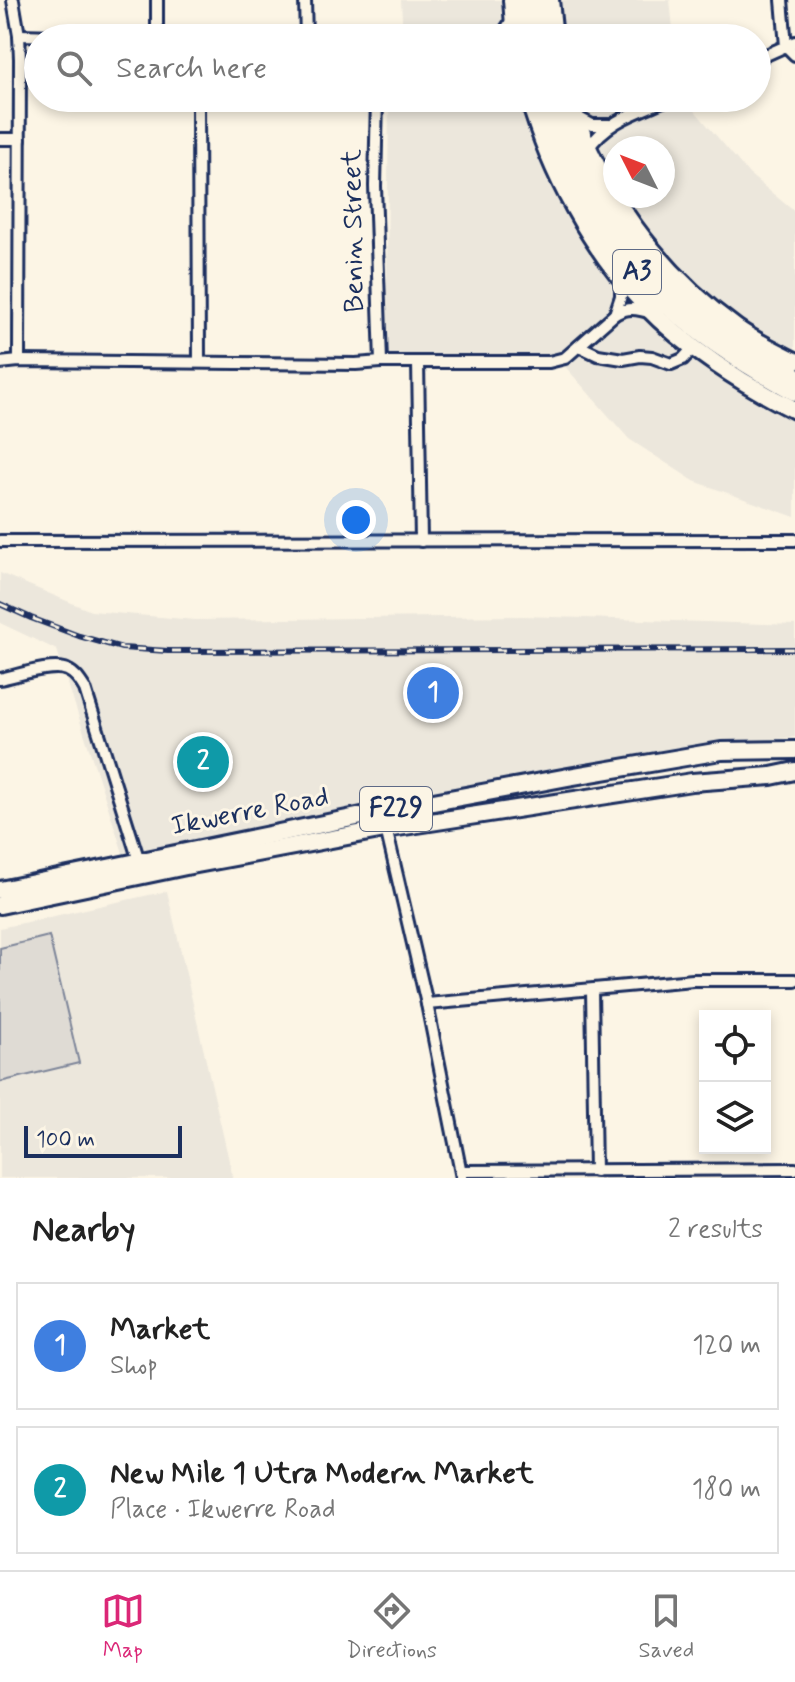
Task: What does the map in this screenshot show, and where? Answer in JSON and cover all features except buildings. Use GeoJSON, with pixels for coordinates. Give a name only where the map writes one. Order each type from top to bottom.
{"type":"FeatureCollection","features":[{"type":"Feature","properties":{"kind":"highway"},"geometry":{"type":"LineString","coordinates":[[526,3],[527,24]]}},
{"type":"Feature","properties":{"kind":"highway"},"geometry":{"type":"LineString","coordinates":[[526,3],[535,24]]}},
{"type":"Feature","properties":{"kind":"highway","name":"A3"},"geometry":{"type":"LineString","coordinates":[[547,112],[559,148],[597,218],[652,290],[717,344],[795,391]]}},
{"type":"Feature","properties":{"kind":"highway","name":"A3"},"geometry":{"type":"LineString","coordinates":[[561,112],[580,160],[596,190],[642,257],[692,308],[725,334],[755,355],[795,376]]}},
{"type":"Feature","properties":{"kind":"main road"},"geometry":{"type":"LineString","coordinates":[[519,24],[526,3]]}},
{"type":"Feature","properties":{"kind":"main road"},"geometry":{"type":"LineString","coordinates":[[526,3],[543,24]]}},
{"type":"Feature","properties":{"kind":"main road"},"geometry":{"type":"LineString","coordinates":[[534,112],[543,140],[570,197],[586,227],[621,278],[653,313],[694,347],[747,383],[795,410]]}},
{"type":"Feature","properties":{"kind":"main road"},"geometry":{"type":"LineString","coordinates":[[574,112],[606,185],[656,256],[736,328],[795,361]]}},
{"type":"Feature","properties":{"kind":"main road","name":"Ikwerre Road"},"geometry":{"type":"LineString","coordinates":[[0,905],[186,866],[568,777],[721,751],[795,750]]}},
{"type":"Feature","properties":{"kind":"main road","name":"Ikwerre Road"},"geometry":{"type":"LineString","coordinates":[[0,890],[139,861],[384,820],[795,771]]}},
{"type":"Feature","properties":{"kind":"street"},"geometry":{"type":"LineString","coordinates":[[13,0],[19,35],[19,361]]}},
{"type":"Feature","properties":{"kind":"street"},"geometry":{"type":"LineString","coordinates":[[157,0],[157,24]]}},
{"type":"Feature","properties":{"kind":"street"},"geometry":{"type":"LineString","coordinates":[[305,0],[306,24]]}},
{"type":"Feature","properties":{"kind":"street"},"geometry":{"type":"LineString","coordinates":[[782,0],[795,55]]}},
{"type":"Feature","properties":{"kind":"street"},"geometry":{"type":"LineString","coordinates":[[510,24],[526,3]]}},
{"type":"Feature","properties":{"kind":"street"},"geometry":{"type":"LineString","coordinates":[[19,35],[24,35]]}},
{"type":"Feature","properties":{"kind":"street"},"geometry":{"type":"LineString","coordinates":[[771,53],[790,44]]}},
{"type":"Feature","properties":{"kind":"street"},"geometry":{"type":"LineString","coordinates":[[198,112],[199,362]]}},
{"type":"Feature","properties":{"kind":"street","name":"Benin Street"},"geometry":{"type":"LineString","coordinates":[[377,112],[375,186],[381,362]]}},
{"type":"Feature","properties":{"kind":"street"},"geometry":{"type":"LineString","coordinates":[[588,149],[609,125],[638,112]]}},
{"type":"Feature","properties":{"kind":"street"},"geometry":{"type":"LineString","coordinates":[[575,116],[592,125],[609,125]]}},
{"type":"Feature","properties":{"kind":"street"},"geometry":{"type":"LineString","coordinates":[[0,139],[20,139]]}},
{"type":"Feature","properties":{"kind":"street"},"geometry":{"type":"LineString","coordinates":[[615,314],[621,296],[621,278]]}},
{"type":"Feature","properties":{"kind":"street"},"geometry":{"type":"LineString","coordinates":[[0,363],[549,362],[561,360],[615,314],[629,309],[653,313]]}},
{"type":"Feature","properties":{"kind":"street"},"geometry":{"type":"LineString","coordinates":[[579,346],[598,355],[623,359],[652,357],[671,364],[683,359],[694,347]]}},
{"type":"Feature","properties":{"kind":"street"},"geometry":{"type":"LineString","coordinates":[[418,363],[421,541]]}},
{"type":"Feature","properties":{"kind":"street"},"geometry":{"type":"LineString","coordinates":[[0,541],[795,540]]}},
{"type":"Feature","properties":{"kind":"street"},"geometry":{"type":"LineString","coordinates":[[0,679],[57,667],[77,676],[85,689],[139,861]]}},
{"type":"Feature","properties":{"kind":"street"},"geometry":{"type":"LineString","coordinates":[[384,820],[427,1004],[461,1175],[795,1169]]}},
{"type":"Feature","properties":{"kind":"street"},"geometry":{"type":"LineString","coordinates":[[427,1004],[693,980],[795,980]]}},
{"type":"Feature","properties":{"kind":"street"},"geometry":{"type":"LineString","coordinates":[[592,990],[595,1171]]}},
{"type":"Feature","properties":{"kind":"shaded area"},"geometry":{"type":"Polygon","coordinates":[[[401,0],[670,0],[673,24],[402,24],[401,0]]]}},
{"type":"Feature","properties":{"kind":"shaded area"},"geometry":{"type":"Polygon","coordinates":[[[389,112],[696,112],[749,174],[795,212],[795,517],[694,481],[629,439],[555,355],[386,354],[389,112]]]}},
{"type":"Feature","properties":{"kind":"shaded area"},"geometry":{"type":"Polygon","coordinates":[[[0,573],[91,611],[195,620],[523,616],[795,625],[795,737],[672,752],[123,853],[57,650],[0,623],[0,573]]]}},
{"type":"Feature","properties":{"kind":"shaded area"},"geometry":{"type":"Polygon","coordinates":[[[167,891],[233,1178],[0,1178],[0,928],[167,891]]]}},
{"type":"Feature","properties":{"kind":"shaded area"},"geometry":{"type":"Polygon","coordinates":[[[49,936],[79,1063],[0,1082],[0,948],[49,936]]]}},
{"type":"Feature","properties":{"kind":"railway"},"geometry":{"type":"LineString","coordinates":[[0,604],[79,636],[122,648],[168,651],[795,649]]}},
{"type":"Feature","properties":{"kind":"place","name":"Market"},"geometry":{"type":"Point","coordinates":[433,693]}},
{"type":"Feature","properties":{"kind":"place","name":"New Mile 1 Utra Modern Market"},"geometry":{"type":"Point","coordinates":[203,762]}}]}
